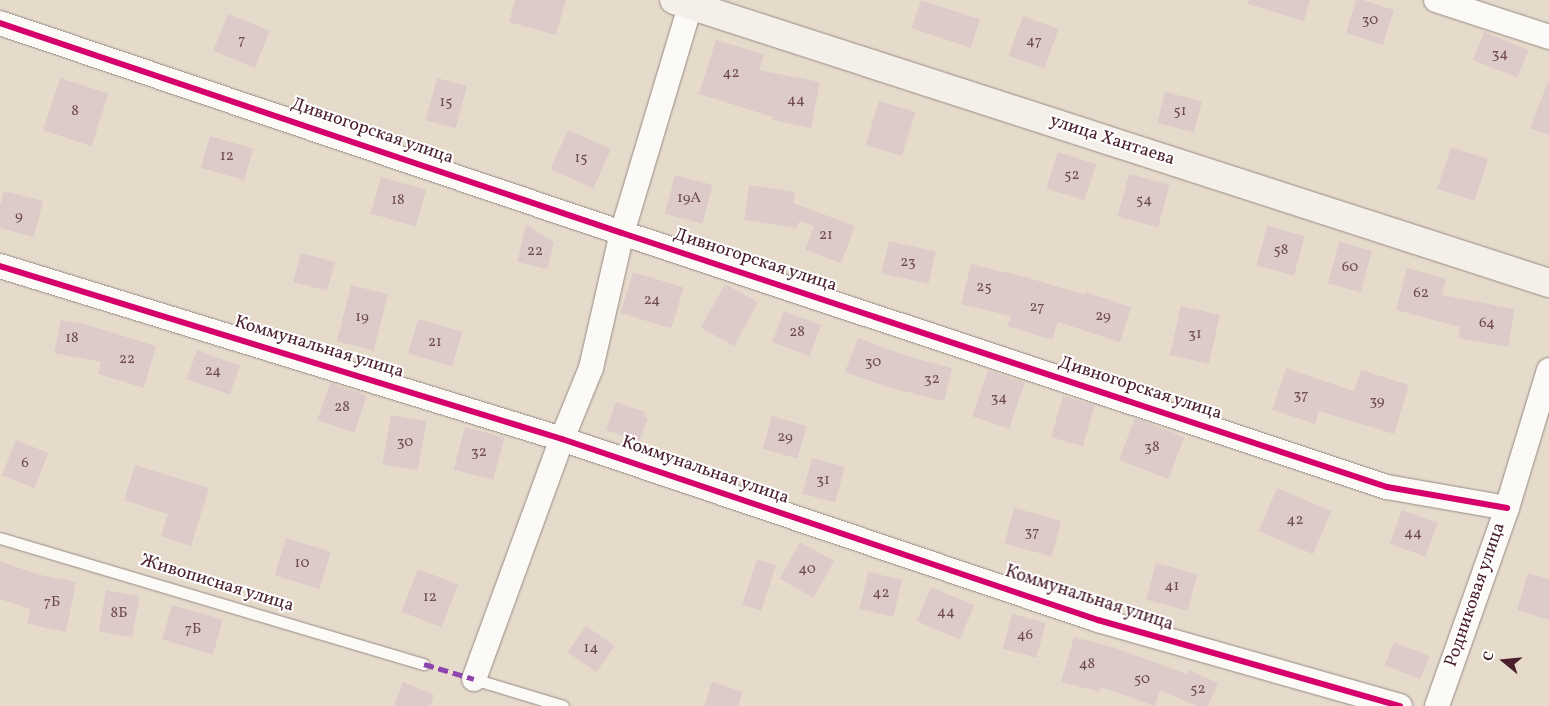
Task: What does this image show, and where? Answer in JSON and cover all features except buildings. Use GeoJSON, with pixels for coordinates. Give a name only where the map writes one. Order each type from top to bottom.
{"type":"FeatureCollection","features":[{"type":"Feature","properties":{"kind":"street"},"geometry":{"type":"LineString","coordinates":[[1436,0],[1549,37]]}},
{"type":"Feature","properties":{"kind":"street"},"geometry":{"type":"LineString","coordinates":[[474,679],[562,439],[591,368],[622,233],[686,2]]}},
{"type":"Feature","properties":{"kind":"street","name":"улица Хантаева"},"geometry":{"type":"LineString","coordinates":[[686,2],[1549,282]]}},
{"type":"Feature","properties":{"kind":"street","name":"Дивногорская улица"},"geometry":{"type":"LineString","coordinates":[[0,23],[622,233],[1387,487],[1507,508]]}},
{"type":"Feature","properties":{"kind":"street","name":"Коммунальная улица"},"geometry":{"type":"LineString","coordinates":[[0,266],[562,439],[1098,620],[1400,706]]}},
{"type":"Feature","properties":{"kind":"street","name":"Родниковая улица"},"geometry":{"type":"LineString","coordinates":[[1437,706],[1507,508],[1549,370]]}},
{"type":"Feature","properties":{"kind":"lane","name":"Живописная улица"},"geometry":{"type":"LineString","coordinates":[[0,538],[424,664]]}},
{"type":"Feature","properties":{"kind":"lane"},"geometry":{"type":"LineString","coordinates":[[474,679],[563,706]]}},
{"type":"Feature","properties":{"kind":"marked path"},"geometry":{"type":"LineString","coordinates":[[424,664],[474,679]]}},
{"type":"Feature","properties":{"kind":"cycle path"},"geometry":{"type":"LineString","coordinates":[[0,23],[622,233],[1387,487],[1507,508]]}},
{"type":"Feature","properties":{"kind":"cycle path"},"geometry":{"type":"LineString","coordinates":[[0,266],[562,439],[1098,620],[1400,706]]}}]}
